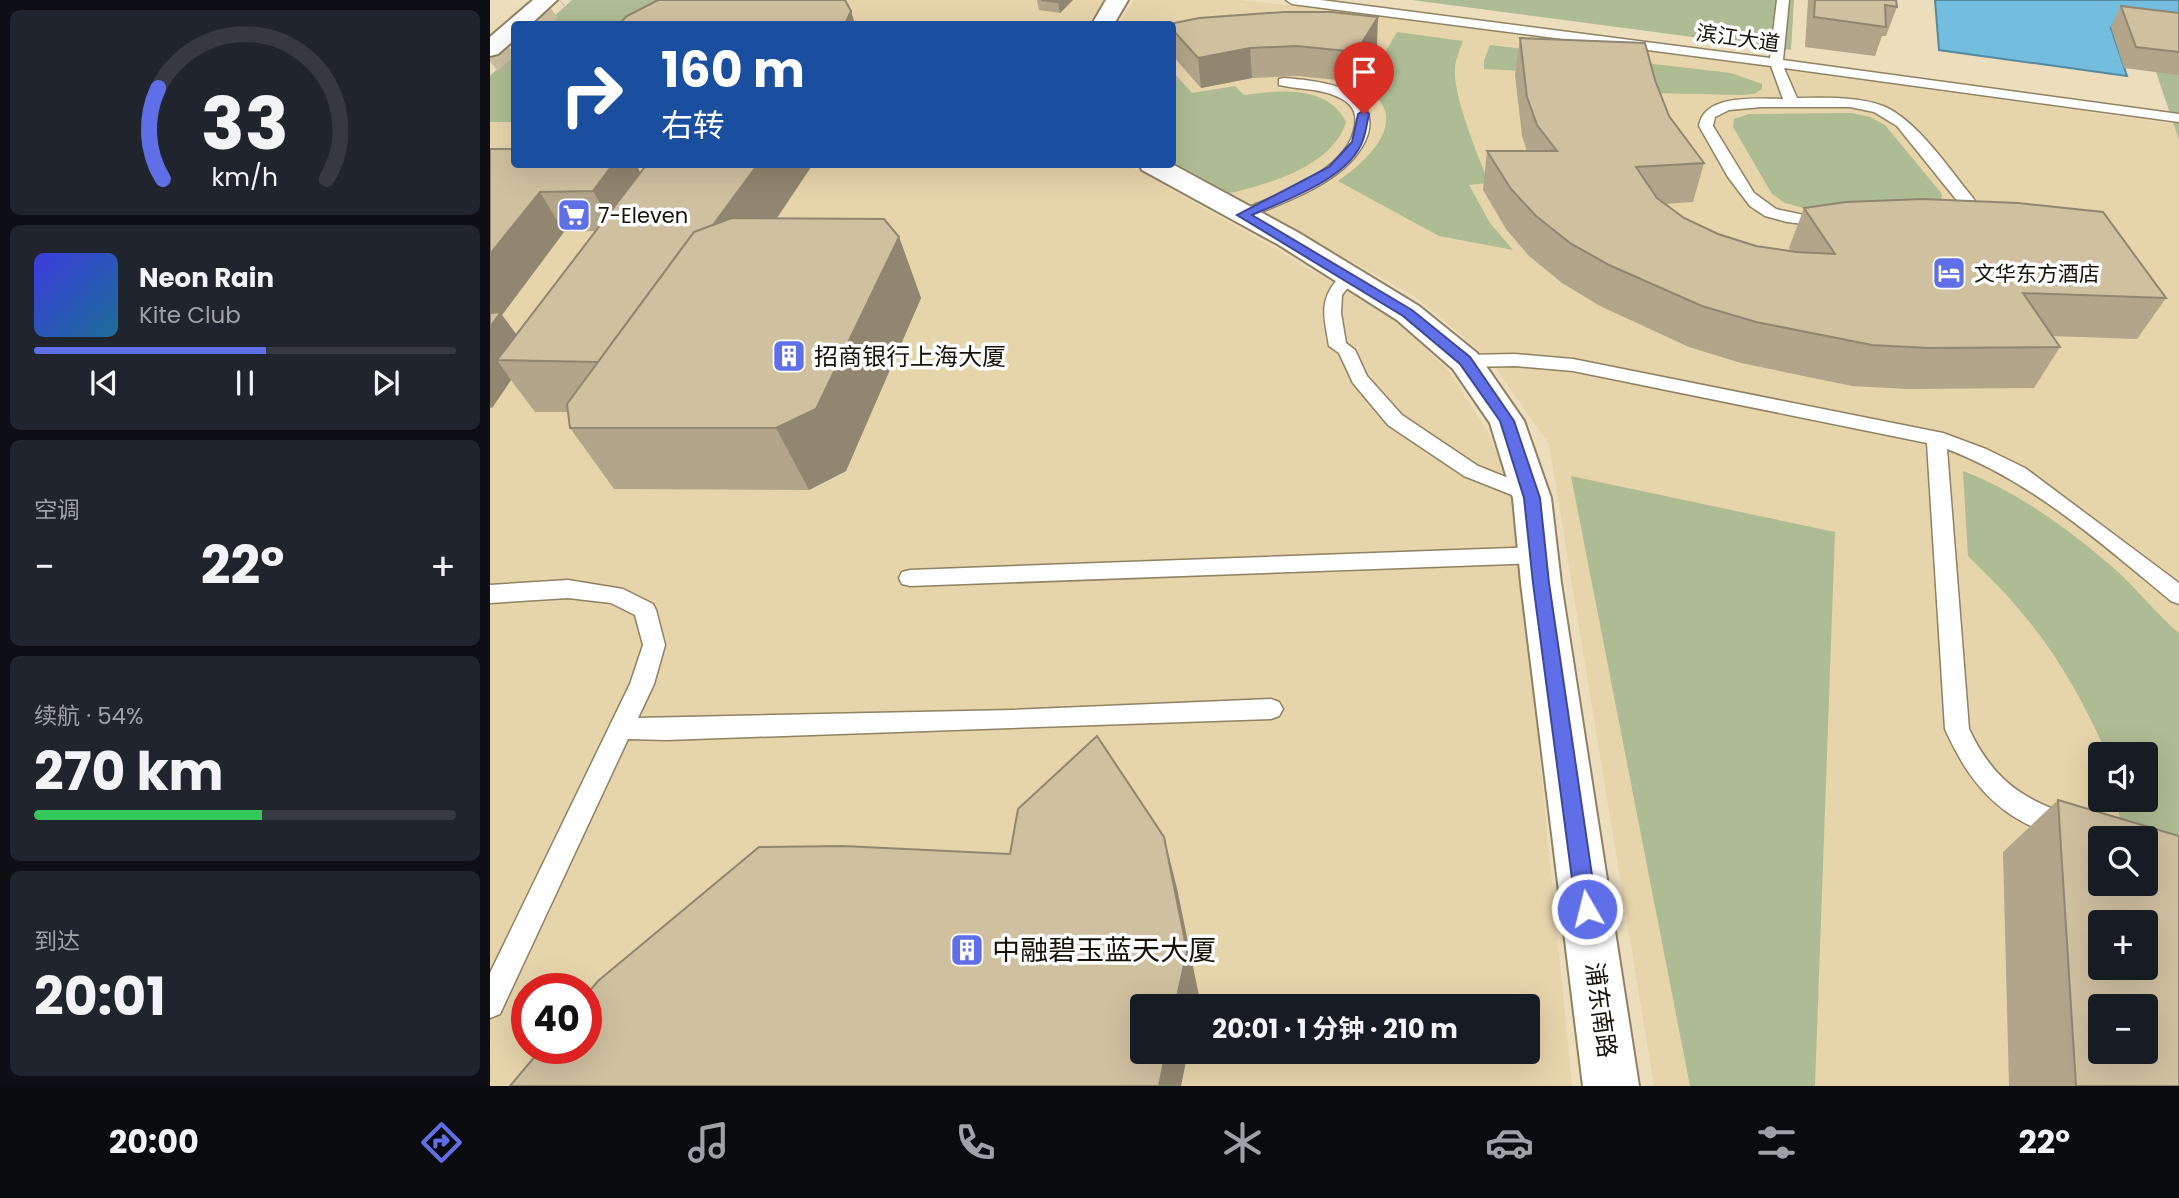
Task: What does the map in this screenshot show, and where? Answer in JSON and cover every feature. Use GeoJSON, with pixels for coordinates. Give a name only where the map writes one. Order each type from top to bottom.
{"type":"FeatureCollection","features":[{"type":"Feature","properties":{"kind":"street"},"geometry":{"type":"LineString","coordinates":[[522,21],[547,0]]}},
{"type":"Feature","properties":{"kind":"street"},"geometry":{"type":"LineString","coordinates":[[1105,21],[1117,0]]}},
{"type":"Feature","properties":{"kind":"street"},"geometry":{"type":"LineString","coordinates":[[490,49],[511,30]]}},
{"type":"Feature","properties":{"kind":"street","name":"浦东南路"},"geometry":{"type":"LineString","coordinates":[[1159,168],[1349,276],[1408,313],[1465,360],[1507,421],[1532,498],[1611,1086]]}},
{"type":"Feature","properties":{"kind":"lane","name":"滨江大道"},"geometry":{"type":"LineString","coordinates":[[1292,0],[2179,118]]}},
{"type":"Feature","properties":{"kind":"lane"},"geometry":{"type":"LineString","coordinates":[[1783,0],[1776,63],[1792,104]]}},
{"type":"Feature","properties":{"kind":"lane"},"geometry":{"type":"LineString","coordinates":[[1243,215],[1333,170],[1350,154],[1362,129],[1364,114],[1355,100],[1339,91],[1317,85],[1284,82]]}},
{"type":"Feature","properties":{"kind":"lane"},"geometry":{"type":"LineString","coordinates":[[1850,103],[1892,116],[1902,123],[1968,201],[1968,214],[1959,220],[1946,222],[1806,223],[1774,216],[1762,209],[1752,201],[1706,126],[1706,119],[1718,109],[1731,106],[1792,104],[1850,103]]}},
{"type":"Feature","properties":{"kind":"lane"},"geometry":{"type":"LineString","coordinates":[[1349,276],[1334,294],[1332,313],[1338,346],[1346,350],[1359,379],[1395,419],[1471,471],[1529,494]]}},
{"type":"Feature","properties":{"kind":"lane"},"geometry":{"type":"LineString","coordinates":[[1465,360],[1515,360],[1573,365],[1936,439],[1979,454],[2018,473],[2118,546],[2179,595]]}},
{"type":"Feature","properties":{"kind":"lane"},"geometry":{"type":"LineString","coordinates":[[1936,439],[1957,729],[1968,757],[1988,783],[2023,810],[2065,829],[2088,836]]}},
{"type":"Feature","properties":{"kind":"lane"},"geometry":{"type":"LineString","coordinates":[[910,578],[1539,555]]}},
{"type":"Feature","properties":{"kind":"lane"},"geometry":{"type":"LineString","coordinates":[[490,594],[568,589],[615,595],[645,610],[654,645],[642,684],[490,1004]]}},
{"type":"Feature","properties":{"kind":"lane"},"geometry":{"type":"LineString","coordinates":[[621,728],[666,730],[999,721],[1272,709]]}},
{"type":"Feature","properties":{"kind":"shaded area"},"geometry":{"type":"Polygon","coordinates":[[[572,0],[1104,0],[1091,21],[549,21],[572,0]]]}},
{"type":"Feature","properties":{"kind":"shaded area"},"geometry":{"type":"Polygon","coordinates":[[[1134,0],[1239,0],[1295,6],[1729,62],[2174,124],[2179,140],[2179,1086],[1654,1086],[1549,444],[1490,360],[1417,298],[1176,164],[1176,21],[1121,21],[1134,0]]]}},
{"type":"Feature","properties":{"kind":"shaded area"},"geometry":{"type":"Polygon","coordinates":[[[511,56],[511,168],[1133,168],[1399,323],[1449,371],[1489,433],[1515,504],[1572,1086],[490,1086],[490,76],[511,56]]]}},
{"type":"Feature","properties":{"kind":"green space"},"geometry":{"type":"Polygon","coordinates":[[[572,0],[787,0],[653,21],[549,21],[572,0]]]}},
{"type":"Feature","properties":{"kind":"green space"},"geometry":{"type":"Polygon","coordinates":[[[1412,0],[1794,0],[1791,50],[1412,0]]]}},
{"type":"Feature","properties":{"kind":"green space"},"geometry":{"type":"Polygon","coordinates":[[[1397,32],[1463,41],[1457,57],[1455,79],[1467,125],[1489,183],[1469,185],[1490,223],[1513,250],[1439,236],[1338,181],[1362,162],[1381,138],[1386,125],[1385,112],[1379,100],[1365,88],[1397,32]]]}},
{"type":"Feature","properties":{"kind":"green space"},"geometry":{"type":"Polygon","coordinates":[[[2179,36],[2179,140],[2156,72],[2179,36]]]}},
{"type":"Feature","properties":{"kind":"green space"},"geometry":{"type":"Polygon","coordinates":[[[1490,45],[1731,73],[1762,84],[1762,89],[1754,94],[1741,95],[1651,93],[1645,78],[1484,69],[1490,45]]]}},
{"type":"Feature","properties":{"kind":"green space"},"geometry":{"type":"Polygon","coordinates":[[[511,56],[511,122],[490,122],[490,76],[511,56]]]}},
{"type":"Feature","properties":{"kind":"green space"},"geometry":{"type":"Polygon","coordinates":[[[1176,75],[1192,93],[1235,86],[1244,95],[1301,93],[1327,101],[1338,110],[1346,122],[1339,137],[1314,161],[1280,178],[1230,193],[1176,164],[1176,75]]]}},
{"type":"Feature","properties":{"kind":"green space"},"geometry":{"type":"Polygon","coordinates":[[[1851,113],[1870,117],[1885,125],[1942,194],[1941,200],[1932,204],[1804,208],[1785,203],[1772,194],[1733,127],[1734,119],[1749,114],[1851,113]]]}},
{"type":"Feature","properties":{"kind":"green space"},"geometry":{"type":"Polygon","coordinates":[[[1963,471],[2024,501],[2064,528],[2117,571],[2179,633],[2179,838],[2158,832],[2158,826],[2137,826],[2120,821],[2119,812],[2158,812],[2158,742],[2101,742],[2089,715],[2044,641],[2011,600],[1968,556],[1963,471]]]}},
{"type":"Feature","properties":{"kind":"green space"},"geometry":{"type":"Polygon","coordinates":[[[1571,476],[1835,532],[1815,1086],[1690,1086],[1571,476]]]}},
{"type":"Feature","properties":{"kind":"water"},"geometry":{"type":"Polygon","coordinates":[[[1935,0],[2179,0],[2179,45],[2111,28],[2127,76],[1939,50],[1935,0]]]}},
{"type":"Feature","properties":{"kind":"building"},"geometry":{"type":"Polygon","coordinates":[[[658,0],[845,0],[851,11],[846,21],[622,21],[658,0]]]}},
{"type":"Feature","properties":{"kind":"building"},"geometry":{"type":"Polygon","coordinates":[[[1815,0],[1896,0],[1897,7],[1885,5],[1886,27],[1814,17],[1815,0]]]}},
{"type":"Feature","properties":{"kind":"building"},"geometry":{"type":"Polygon","coordinates":[[[2121,6],[2179,13],[2179,52],[2136,47],[2121,6]]]}},
{"type":"Feature","properties":{"kind":"building"},"geometry":{"type":"Polygon","coordinates":[[[1284,12],[1332,12],[1378,17],[1356,52],[1297,46],[1250,48],[1198,58],[1176,33],[1176,23],[1199,18],[1284,12]]]}},
{"type":"Feature","properties":{"kind":"building"},"geometry":{"type":"Polygon","coordinates":[[[1520,38],[1645,43],[1669,116],[1704,163],[1636,167],[1657,198],[1684,218],[1718,234],[1756,246],[1835,254],[1804,208],[1846,202],[1923,199],[2018,203],[2103,212],[2166,298],[2023,293],[2060,347],[1928,348],[1872,345],[1756,322],[1702,306],[1609,265],[1570,243],[1536,216],[1511,189],[1487,151],[1557,151],[1537,125],[1527,97],[1520,38]]]}},
{"type":"Feature","properties":{"kind":"building"},"geometry":{"type":"Polygon","coordinates":[[[490,149],[511,149],[511,168],[610,168],[593,191],[540,192],[490,254],[490,149]]]}},
{"type":"Feature","properties":{"kind":"building"},"geometry":{"type":"Polygon","coordinates":[[[644,168],[755,168],[713,225],[694,232],[598,362],[497,360],[644,168]]]}},
{"type":"Feature","properties":{"kind":"building"},"geometry":{"type":"Polygon","coordinates":[[[732,218],[884,219],[899,237],[816,409],[776,428],[570,428],[567,404],[694,232],[732,218]]]}},
{"type":"Feature","properties":{"kind":"building"},"geometry":{"type":"Polygon","coordinates":[[[501,312],[490,327],[490,313],[501,312]]]}},
{"type":"Feature","properties":{"kind":"building","name":"中融碧玉蓝天大厦"},"geometry":{"type":"Polygon","coordinates":[[[1097,736],[1164,837],[1187,951],[1178,994],[1130,994],[1130,1064],[1164,1064],[1159,1086],[510,1086],[529,1064],[602,1064],[602,978],[759,847],[843,846],[1010,854],[1018,809],[1097,736]]]}},
{"type":"Feature","properties":{"kind":"building"},"geometry":{"type":"Polygon","coordinates":[[[2058,800],[2088,809],[2088,812],[2098,812],[2145,826],[2088,826],[2088,896],[2158,896],[2158,830],[2179,836],[2179,1086],[2076,1086],[2058,800]]]}},
{"type":"Feature","properties":{"kind":"tunnel"},"geometry":{"type":"LineString","coordinates":[[536,21],[560,0]]}},
{"type":"Feature","properties":{"kind":"tunnel"},"geometry":{"type":"LineString","coordinates":[[490,62],[511,43]]}},
{"type":"Feature","properties":{"kind":"place","name":"7-Eleven"},"geometry":{"type":"Point","coordinates":[574,215]}},
{"type":"Feature","properties":{"kind":"place","name":"文华东方酒店"},"geometry":{"type":"Point","coordinates":[1949,273]}},
{"type":"Feature","properties":{"kind":"place","name":"招商银行上海大厦"},"geometry":{"type":"Point","coordinates":[789,356]}},
{"type":"Feature","properties":{"kind":"place","name":"中融碧玉蓝天大厦"},"geometry":{"type":"Point","coordinates":[967,950]}},
{"type":"Feature","properties":{"kind":"route"},"geometry":{"type":"LineString","coordinates":[[1364,114],[1358,142],[1333,170],[1243,215],[1289,239],[1408,313],[1465,360],[1507,421],[1532,498],[1541,583],[1587,909]]}}]}
